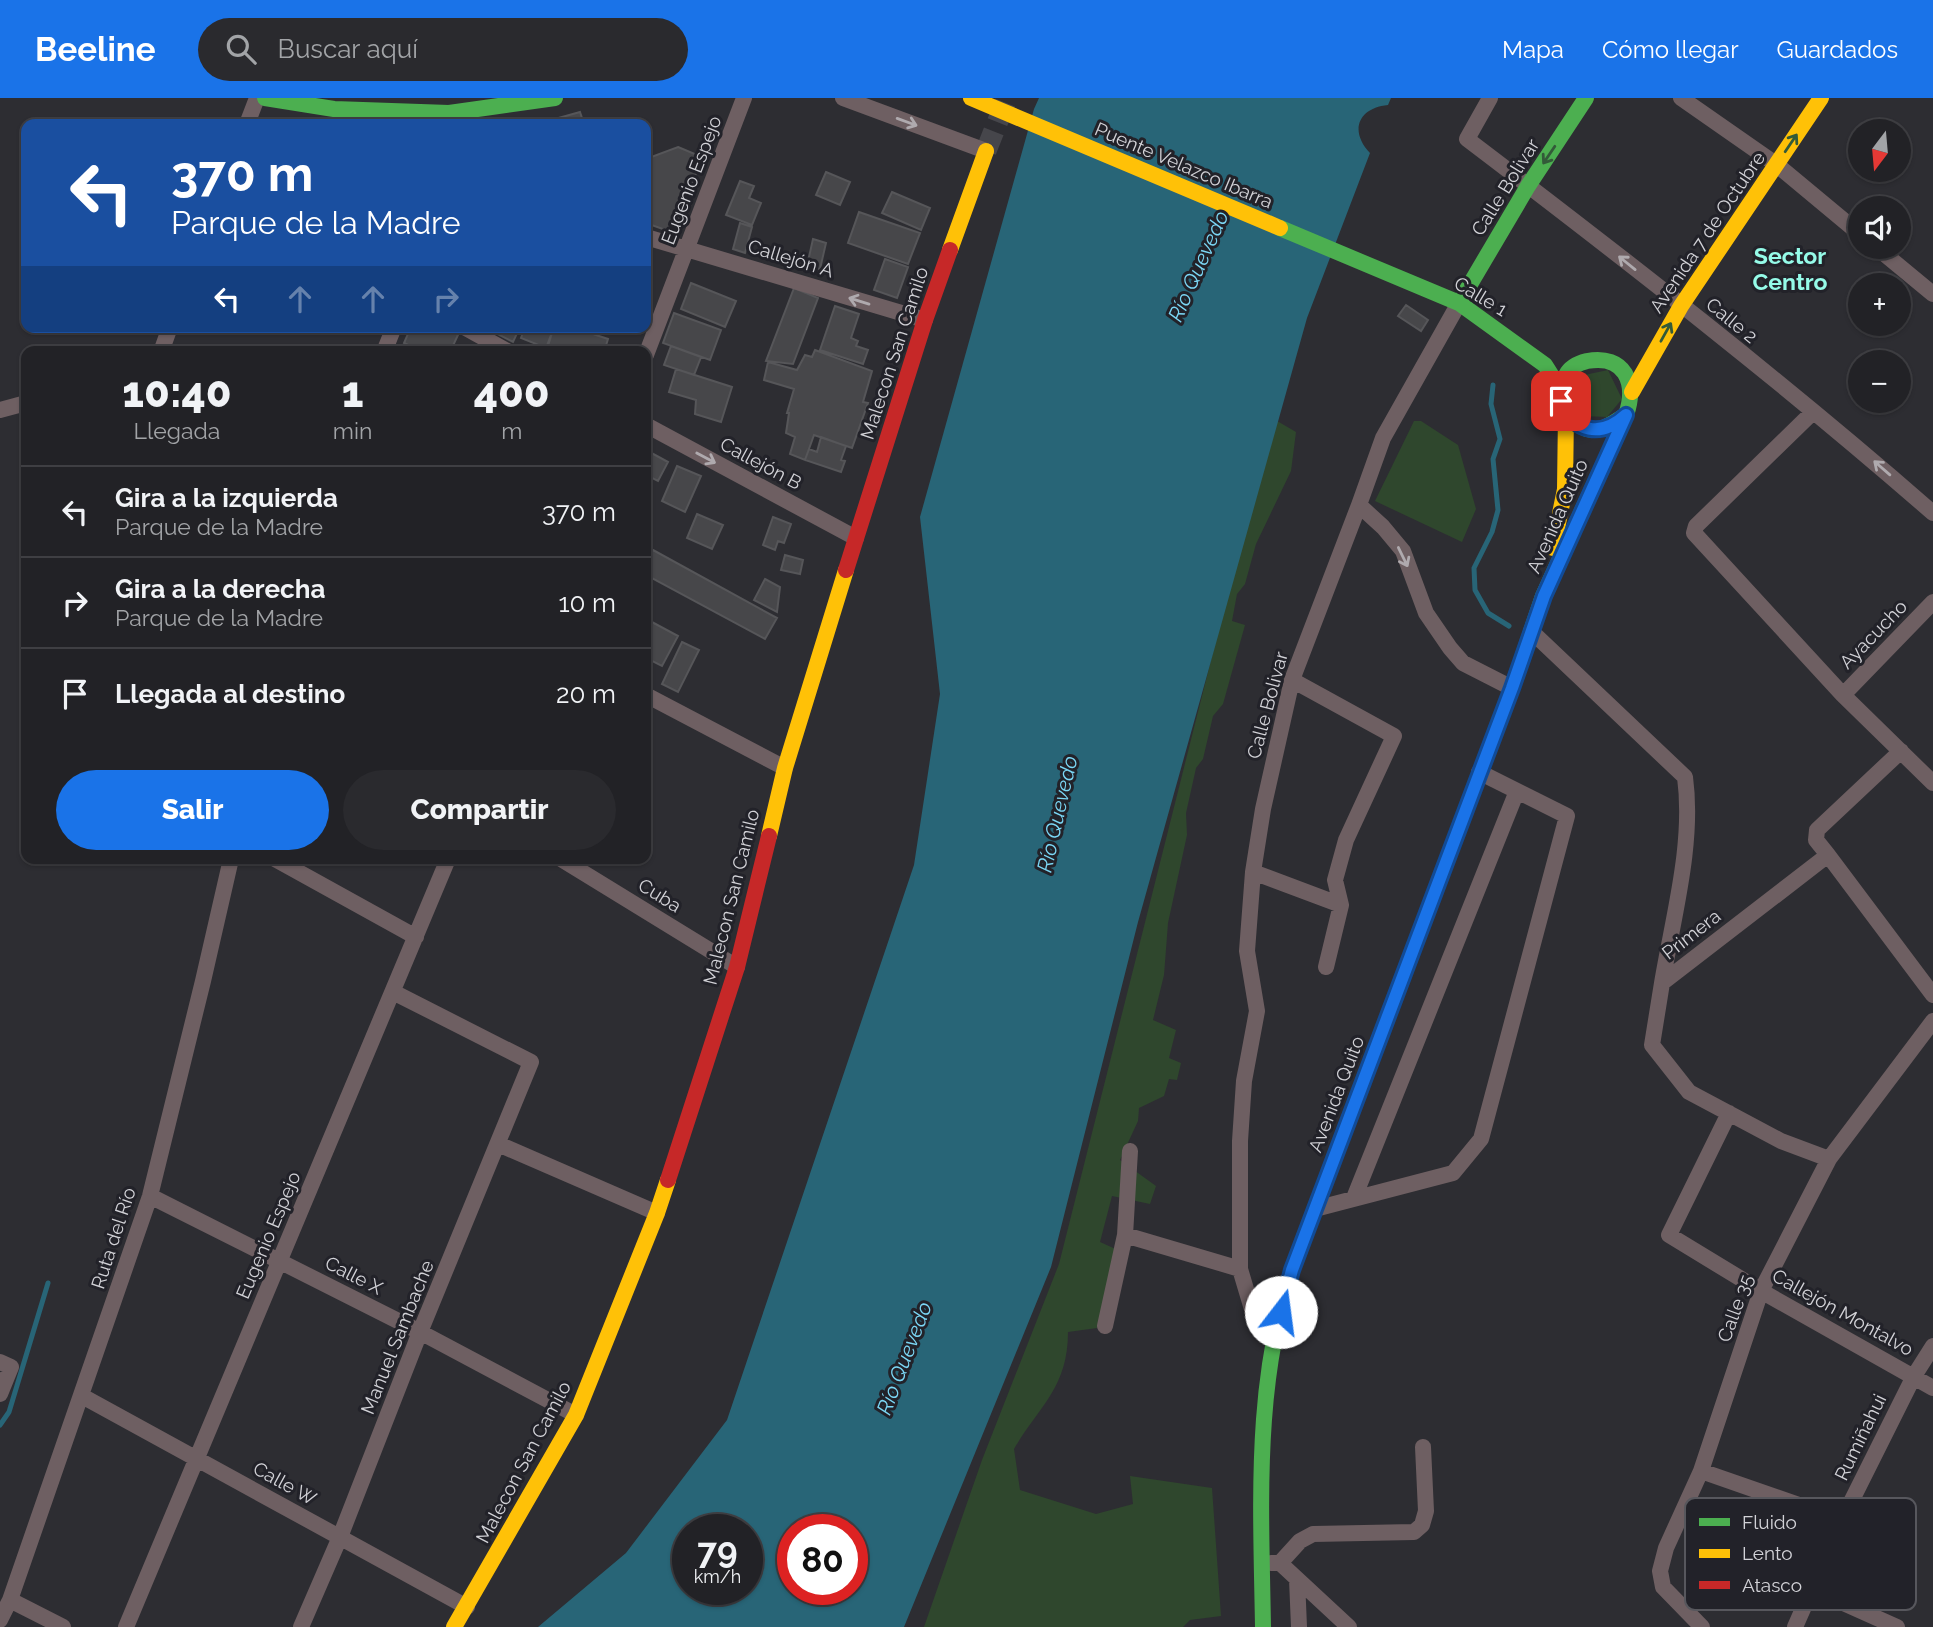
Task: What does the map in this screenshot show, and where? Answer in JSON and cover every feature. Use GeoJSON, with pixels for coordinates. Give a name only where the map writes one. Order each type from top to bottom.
{"type":"FeatureCollection","features":[{"type":"Feature","properties":{"kind":"main road"},"geometry":{"type":"LineString","coordinates":[[265,98],[334,109],[449,119],[555,98]]}},
{"type":"Feature","properties":{"kind":"main road","name":"Puente Velazco Ibarra"},"geometry":{"type":"LineString","coordinates":[[971,98],[1381,272]]}},
{"type":"Feature","properties":{"kind":"main road","name":"Calle Bolivar"},"geometry":{"type":"LineString","coordinates":[[1460,303],[1528,186],[1586,98]]}},
{"type":"Feature","properties":{"kind":"main road","name":"Avenida 7 de Octubre"},"geometry":{"type":"LineString","coordinates":[[1632,392],[1681,306],[1821,98]]}},
{"type":"Feature","properties":{"kind":"main road","name":"Malecon San Camilo"},"geometry":{"type":"LineString","coordinates":[[454,1627],[576,1415],[657,1213],[737,967],[785,768],[856,538],[925,320],[986,151]]}},
{"type":"Feature","properties":{"kind":"main road","name":"Calle 1"},"geometry":{"type":"LineString","coordinates":[[1381,272],[1460,303],[1517,344],[1545,365],[1564,407]]}},
{"type":"Feature","properties":{"kind":"main road","name":"Calle 1"},"geometry":{"type":"LineString","coordinates":[[1517,344],[1557,359],[1580,363]]}},
{"type":"Feature","properties":{"kind":"main road"},"geometry":{"type":"LineString","coordinates":[[1591,359],[1613,362],[1623,370],[1632,392],[1626,415],[1606,428],[1594,430],[1583,427],[1573,421],[1564,407],[1564,379],[1570,369],[1591,359]]}},
{"type":"Feature","properties":{"kind":"main road","name":"Avenida Quito"},"geometry":{"type":"LineString","coordinates":[[1544,596],[1565,489],[1564,407]]}},
{"type":"Feature","properties":{"kind":"main road","name":"Avenida Quito"},"geometry":{"type":"LineString","coordinates":[[1263,1627],[1261,1480],[1264,1411],[1275,1334],[1292,1270],[1512,688],[1544,596],[1626,415]]}},
{"type":"Feature","properties":{"kind":"street"},"geometry":{"type":"LineString","coordinates":[[249,119],[257,98]]}},
{"type":"Feature","properties":{"kind":"street","name":"Eugenio Espejo"},"geometry":{"type":"LineString","coordinates":[[649,346],[744,98]]}},
{"type":"Feature","properties":{"kind":"street"},"geometry":{"type":"LineString","coordinates":[[843,98],[986,151]]}},
{"type":"Feature","properties":{"kind":"street","name":"Calle 2"},"geometry":{"type":"LineString","coordinates":[[1490,98],[1467,139],[1681,306],[1933,513]]}},
{"type":"Feature","properties":{"kind":"street"},"geometry":{"type":"LineString","coordinates":[[1681,98],[1777,165],[1848,224]]}},
{"type":"Feature","properties":{"kind":"street","name":"Callejón A"},"geometry":{"type":"LineString","coordinates":[[651,238],[925,320]]}},
{"type":"Feature","properties":{"kind":"street"},"geometry":{"type":"LineString","coordinates":[[1891,259],[1933,294]]}},
{"type":"Feature","properties":{"kind":"street","name":"Calle Bolivar"},"geometry":{"type":"LineString","coordinates":[[1275,1334],[1257,1326],[1240,1269],[1244,1081],[1257,1011],[1247,951],[1253,872],[1263,809],[1292,680],[1383,438],[1460,303]]}},
{"type":"Feature","properties":{"kind":"street"},"geometry":{"type":"LineString","coordinates":[[475,333],[498,346]]}},
{"type":"Feature","properties":{"kind":"street"},"geometry":{"type":"LineString","coordinates":[[0,410],[21,404]]}},
{"type":"Feature","properties":{"kind":"street"},"geometry":{"type":"LineString","coordinates":[[1813,412],[1696,526],[1694,533],[1843,695]]}},
{"type":"Feature","properties":{"kind":"street","name":"Callejón B"},"geometry":{"type":"LineString","coordinates":[[651,428],[856,538]]}},
{"type":"Feature","properties":{"kind":"street"},"geometry":{"type":"LineString","coordinates":[[1359,505],[1383,527],[1402,551],[1426,613],[1450,648],[1463,663],[1512,688]]}},
{"type":"Feature","properties":{"kind":"street","name":"Ayacucho"},"geometry":{"type":"LineString","coordinates":[[1933,602],[1843,695],[1933,783]]}},
{"type":"Feature","properties":{"kind":"street"},"geometry":{"type":"LineString","coordinates":[[1531,631],[1685,777],[1688,802],[1687,834],[1662,983]]}},
{"type":"Feature","properties":{"kind":"street"},"geometry":{"type":"LineString","coordinates":[[1292,680],[1394,736],[1346,840],[1335,880],[1341,905],[1326,967]]}},
{"type":"Feature","properties":{"kind":"street"},"geometry":{"type":"LineString","coordinates":[[651,698],[785,768]]}},
{"type":"Feature","properties":{"kind":"street"},"geometry":{"type":"LineString","coordinates":[[1901,751],[1817,830],[1815,840],[1933,995]]}},
{"type":"Feature","properties":{"kind":"street"},"geometry":{"type":"LineString","coordinates":[[1315,1209],[1452,1173],[1481,1139],[1567,816],[1479,772]]}},
{"type":"Feature","properties":{"kind":"street"},"geometry":{"type":"LineString","coordinates":[[1354,1199],[1517,791]]}},
{"type":"Feature","properties":{"kind":"street","name":"Primera"},"geometry":{"type":"LineString","coordinates":[[1828,855],[1662,983],[1652,1045],[1689,1092],[1781,1141],[1829,1159]]}},
{"type":"Feature","properties":{"kind":"street","name":"Ruta del Río"},"geometry":{"type":"LineString","coordinates":[[0,1620],[10,1600],[150,1196],[229,864]]}},
{"type":"Feature","properties":{"kind":"street"},"geometry":{"type":"LineString","coordinates":[[284,864],[416,937]]}},
{"type":"Feature","properties":{"kind":"street","name":"Eugenio Espejo"},"geometry":{"type":"LineString","coordinates":[[126,1627],[446,864]]}},
{"type":"Feature","properties":{"kind":"street","name":"Cuba"},"geometry":{"type":"LineString","coordinates":[[569,864],[737,967]]}},
{"type":"Feature","properties":{"kind":"street"},"geometry":{"type":"LineString","coordinates":[[1253,872],[1341,905]]}},
{"type":"Feature","properties":{"kind":"street","name":"Manuel Sambache"},"geometry":{"type":"LineString","coordinates":[[301,1627],[340,1537],[531,1062],[393,992]]}},
{"type":"Feature","properties":{"kind":"street","name":"Calle 35"},"geometry":{"type":"LineString","coordinates":[[1688,1498],[1701,1471],[1761,1291],[1829,1159],[1933,1021]]}},
{"type":"Feature","properties":{"kind":"street","name":"Callejón Montalvo"},"geometry":{"type":"LineString","coordinates":[[1729,1113],[1669,1235],[1761,1291],[1933,1388]]}},
{"type":"Feature","properties":{"kind":"street"},"geometry":{"type":"LineString","coordinates":[[498,1144],[657,1213]]}},
{"type":"Feature","properties":{"kind":"street"},"geometry":{"type":"LineString","coordinates":[[1105,1326],[1125,1235],[1130,1150]]}},
{"type":"Feature","properties":{"kind":"street","name":"Calle X"},"geometry":{"type":"LineString","coordinates":[[150,1196],[421,1332],[576,1415]]}},
{"type":"Feature","properties":{"kind":"street"},"geometry":{"type":"LineString","coordinates":[[1125,1235],[1240,1269]]}},
{"type":"Feature","properties":{"kind":"street","name":"Rumiñahui"},"geometry":{"type":"LineString","coordinates":[[1853,1498],[1914,1376],[1933,1346]]}},
{"type":"Feature","properties":{"kind":"street"},"geometry":{"type":"LineString","coordinates":[[0,1362],[11,1367],[0,1394]]}},
{"type":"Feature","properties":{"kind":"street","name":"Calle W"},"geometry":{"type":"LineString","coordinates":[[82,1396],[467,1607]]}},
{"type":"Feature","properties":{"kind":"street"},"geometry":{"type":"LineString","coordinates":[[1280,1563],[1300,1541],[1313,1534],[1414,1532],[1422,1525],[1426,1511],[1423,1447]]}},
{"type":"Feature","properties":{"kind":"street"},"geometry":{"type":"LineString","coordinates":[[1701,1471],[1779,1498]]}},
{"type":"Feature","properties":{"kind":"street","name":"Calle 35"},"geometry":{"type":"LineString","coordinates":[[1685,1505],[1665,1548],[1660,1571],[1663,1587],[1685,1610]]}},
{"type":"Feature","properties":{"kind":"street"},"geometry":{"type":"LineString","coordinates":[[1262,1563],[1280,1563],[1349,1627]]}},
{"type":"Feature","properties":{"kind":"street"},"geometry":{"type":"LineString","coordinates":[[1297,1580],[1299,1627]]}},
{"type":"Feature","properties":{"kind":"street"},"geometry":{"type":"LineString","coordinates":[[10,1600],[63,1627]]}},
{"type":"Feature","properties":{"kind":"street","name":"Calle 35"},"geometry":{"type":"LineString","coordinates":[[1685,1610],[1702,1627]]}},
{"type":"Feature","properties":{"kind":"street","name":"Rumiñahui"},"geometry":{"type":"LineString","coordinates":[[1795,1627],[1803,1610]]}},
{"type":"Feature","properties":{"kind":"street"},"geometry":{"type":"LineString","coordinates":[[1859,1610],[1897,1627]]}},
{"type":"Feature","properties":{"kind":"green space"},"geometry":{"type":"Polygon","coordinates":[[[1608,370],[1622,399],[1607,417],[1583,416],[1571,385],[1575,377],[1608,370]]]}},
{"type":"Feature","properties":{"kind":"green space"},"geometry":{"type":"Polygon","coordinates":[[[1272,418],[1296,432],[1291,471],[1256,544],[1245,584],[1237,594],[1232,621],[1245,625],[1223,704],[1213,716],[1203,759],[1196,768],[1186,813],[1187,835],[1168,923],[1164,975],[1153,1020],[1176,1030],[1169,1058],[1181,1063],[1177,1080],[1169,1079],[1164,1096],[1139,1108],[1138,1121],[1120,1160],[1156,1186],[1150,1204],[1112,1196],[1100,1242],[1120,1251],[1097,1328],[1068,1332],[1067,1351],[1058,1382],[1014,1449],[1020,1490],[1096,1514],[1133,1504],[1130,1476],[1212,1488],[1221,1616],[1190,1620],[1183,1627],[924,1627],[982,1460],[1059,1264],[1272,418]]]}},
{"type":"Feature","properties":{"kind":"green space"},"geometry":{"type":"Polygon","coordinates":[[[1414,421],[1421,421],[1458,445],[1476,509],[1462,542],[1375,501],[1414,421]]]}},
{"type":"Feature","properties":{"kind":"water","name":"Río Quevedo"},"geometry":{"type":"Polygon","coordinates":[[[1039,98],[1391,98],[1388,105],[1370,111],[1360,122],[1360,137],[1370,153],[1307,318],[1138,922],[1051,1267],[904,1627],[538,1627],[626,1553],[727,1420],[914,865],[940,694],[920,517],[1039,98]]]}},
{"type":"Feature","properties":{"kind":"building"},"geometry":{"type":"Polygon","coordinates":[[[580,112],[582,119],[555,119],[580,112]]]}},
{"type":"Feature","properties":{"kind":"building"},"geometry":{"type":"Polygon","coordinates":[[[678,147],[702,157],[674,233],[651,225],[651,157],[678,147]]]}},
{"type":"Feature","properties":{"kind":"building"},"geometry":{"type":"Polygon","coordinates":[[[826,172],[850,182],[840,205],[816,195],[826,172]]]}},
{"type":"Feature","properties":{"kind":"building"},"geometry":{"type":"Polygon","coordinates":[[[740,181],[754,186],[749,198],[761,203],[752,225],[726,215],[740,181]]]}},
{"type":"Feature","properties":{"kind":"building"},"geometry":{"type":"Polygon","coordinates":[[[892,192],[930,208],[921,230],[882,213],[892,192]]]}},
{"type":"Feature","properties":{"kind":"building"},"geometry":{"type":"Polygon","coordinates":[[[859,212],[920,233],[908,264],[848,243],[859,212]]]}},
{"type":"Feature","properties":{"kind":"building"},"geometry":{"type":"Polygon","coordinates":[[[740,223],[752,227],[745,253],[733,249],[740,223]]]}},
{"type":"Feature","properties":{"kind":"building"},"geometry":{"type":"Polygon","coordinates":[[[813,239],[826,243],[820,269],[807,266],[813,239]]]}},
{"type":"Feature","properties":{"kind":"building"},"geometry":{"type":"Polygon","coordinates":[[[885,259],[908,267],[897,298],[874,290],[885,259]]]}},
{"type":"Feature","properties":{"kind":"building"},"geometry":{"type":"Polygon","coordinates":[[[691,283],[736,301],[725,327],[681,309],[691,283]]]}},
{"type":"Feature","properties":{"kind":"building"},"geometry":{"type":"Polygon","coordinates":[[[794,288],[818,298],[793,364],[766,361],[794,288]]]}},
{"type":"Feature","properties":{"kind":"building"},"geometry":{"type":"Polygon","coordinates":[[[1406,305],[1428,320],[1421,331],[1398,316],[1406,305]]]}},
{"type":"Feature","properties":{"kind":"building"},"geometry":{"type":"Polygon","coordinates":[[[835,306],[859,314],[851,338],[858,341],[856,346],[868,350],[863,364],[820,350],[835,306]]]}},
{"type":"Feature","properties":{"kind":"building"},"geometry":{"type":"Polygon","coordinates":[[[674,313],[721,330],[710,360],[663,343],[674,313]]]}},
{"type":"Feature","properties":{"kind":"building"},"geometry":{"type":"Polygon","coordinates":[[[408,333],[458,335],[453,346],[410,346],[404,343],[408,333]]]}},
{"type":"Feature","properties":{"kind":"building"},"geometry":{"type":"Polygon","coordinates":[[[496,333],[517,333],[513,342],[496,333]]]}},
{"type":"Feature","properties":{"kind":"building"},"geometry":{"type":"Polygon","coordinates":[[[523,333],[552,333],[547,346],[521,338],[523,333]]]}},
{"type":"Feature","properties":{"kind":"building"},"geometry":{"type":"Polygon","coordinates":[[[552,333],[590,333],[608,339],[606,346],[548,346],[552,333]]]}},
{"type":"Feature","properties":{"kind":"building"},"geometry":{"type":"Polygon","coordinates":[[[671,346],[701,357],[694,375],[664,365],[671,346]]]}},
{"type":"Feature","properties":{"kind":"building"},"geometry":{"type":"Polygon","coordinates":[[[815,350],[872,371],[863,402],[868,403],[852,448],[814,435],[805,460],[790,454],[795,437],[786,433],[787,413],[794,389],[764,380],[768,362],[797,370],[805,355],[812,357],[815,350]]]}},
{"type":"Feature","properties":{"kind":"building"},"geometry":{"type":"Polygon","coordinates":[[[676,369],[732,387],[721,422],[695,414],[696,400],[669,392],[676,369]]]}},
{"type":"Feature","properties":{"kind":"building"},"geometry":{"type":"Polygon","coordinates":[[[821,437],[846,446],[841,460],[845,461],[841,472],[805,460],[809,449],[817,452],[821,437]]]}},
{"type":"Feature","properties":{"kind":"building"},"geometry":{"type":"Polygon","coordinates":[[[651,453],[668,462],[658,481],[651,478],[651,453]]]}},
{"type":"Feature","properties":{"kind":"building"},"geometry":{"type":"Polygon","coordinates":[[[677,466],[701,476],[685,512],[662,501],[677,466]]]}},
{"type":"Feature","properties":{"kind":"building"},"geometry":{"type":"Polygon","coordinates":[[[697,514],[723,525],[712,549],[687,538],[697,514]]]}},
{"type":"Feature","properties":{"kind":"building"},"geometry":{"type":"Polygon","coordinates":[[[773,517],[791,524],[784,543],[778,541],[775,550],[763,545],[773,517]]]}},
{"type":"Feature","properties":{"kind":"building"},"geometry":{"type":"Polygon","coordinates":[[[653,550],[777,618],[765,639],[651,578],[653,550]]]}},
{"type":"Feature","properties":{"kind":"building"},"geometry":{"type":"Polygon","coordinates":[[[785,555],[803,560],[800,574],[781,570],[785,555]]]}},
{"type":"Feature","properties":{"kind":"building"},"geometry":{"type":"Polygon","coordinates":[[[765,579],[780,587],[777,612],[754,600],[765,579]]]}},
{"type":"Feature","properties":{"kind":"building"},"geometry":{"type":"Polygon","coordinates":[[[651,622],[678,636],[662,666],[651,660],[651,622]]]}},
{"type":"Feature","properties":{"kind":"building"},"geometry":{"type":"Polygon","coordinates":[[[682,642],[699,650],[678,692],[662,684],[682,642]]]}},
{"type":"Feature","properties":{"kind":"waterway"},"geometry":{"type":"LineString","coordinates":[[1493,385],[1491,404],[1500,439],[1493,459],[1498,510],[1492,532],[1474,568],[1475,590],[1488,613],[1509,626]]}},
{"type":"Feature","properties":{"kind":"waterway"},"geometry":{"type":"LineString","coordinates":[[0,1425],[9,1412],[48,1283]]}},
{"type":"Feature","properties":{"kind":"tunnel"},"geometry":{"type":"LineString","coordinates":[[986,151],[1007,98]]}},
{"type":"Feature","properties":{"kind":"traffic: fast"},"geometry":{"type":"LineString","coordinates":[[265,98],[334,109],[449,113],[555,98]]}},
{"type":"Feature","properties":{"kind":"traffic: fast"},"geometry":{"type":"LineString","coordinates":[[1459,303],[1528,186],[1586,98]]}},
{"type":"Feature","properties":{"kind":"traffic: fast"},"geometry":{"type":"LineString","coordinates":[[1280,228],[1459,303],[1545,365],[1561,401]]}},
{"type":"Feature","properties":{"kind":"traffic: fast"},"geometry":{"type":"LineString","coordinates":[[1473,791],[1543,596],[1626,415],[1629,403],[1629,382],[1625,373],[1611,362],[1587,361],[1568,372],[1563,382],[1563,398],[1569,414],[1580,426],[1598,429],[1626,415]]}},
{"type":"Feature","properties":{"kind":"traffic: fast"},"geometry":{"type":"LineString","coordinates":[[1263,1627],[1261,1486],[1266,1393],[1283,1301],[1297,1256]]}},
{"type":"Feature","properties":{"kind":"traffic: slow"},"geometry":{"type":"LineString","coordinates":[[971,98],[1280,228]]}},
{"type":"Feature","properties":{"kind":"traffic: slow"},"geometry":{"type":"LineString","coordinates":[[1632,392],[1681,306],[1821,98]]}},
{"type":"Feature","properties":{"kind":"traffic: slow"},"geometry":{"type":"LineString","coordinates":[[950,250],[986,151]]}},
{"type":"Feature","properties":{"kind":"traffic: slow"},"geometry":{"type":"LineString","coordinates":[[1553,548],[1565,489],[1566,412]]}},
{"type":"Feature","properties":{"kind":"traffic: slow"},"geometry":{"type":"LineString","coordinates":[[769,836],[785,768],[846,570]]}},
{"type":"Feature","properties":{"kind":"traffic: slow"},"geometry":{"type":"LineString","coordinates":[[1297,1256],[1473,791]]}},
{"type":"Feature","properties":{"kind":"traffic: slow"},"geometry":{"type":"LineString","coordinates":[[454,1627],[576,1415],[668,1180]]}},
{"type":"Feature","properties":{"kind":"traffic: jam"},"geometry":{"type":"LineString","coordinates":[[846,570],[925,320],[950,250]]}},
{"type":"Feature","properties":{"kind":"traffic: jam"},"geometry":{"type":"LineString","coordinates":[[668,1180],[737,967],[769,836]]}},
{"type":"Feature","properties":{"kind":"district","name":"Sector Centro"},"geometry":{"type":"Point","coordinates":[1790,268]}},
{"type":"Feature","properties":{"kind":"route"},"geometry":{"type":"LineString","coordinates":[[1281,1312],[1292,1270],[1512,688],[1544,596],[1626,415],[1617,423],[1594,430],[1573,421],[1561,401]]}}]}
